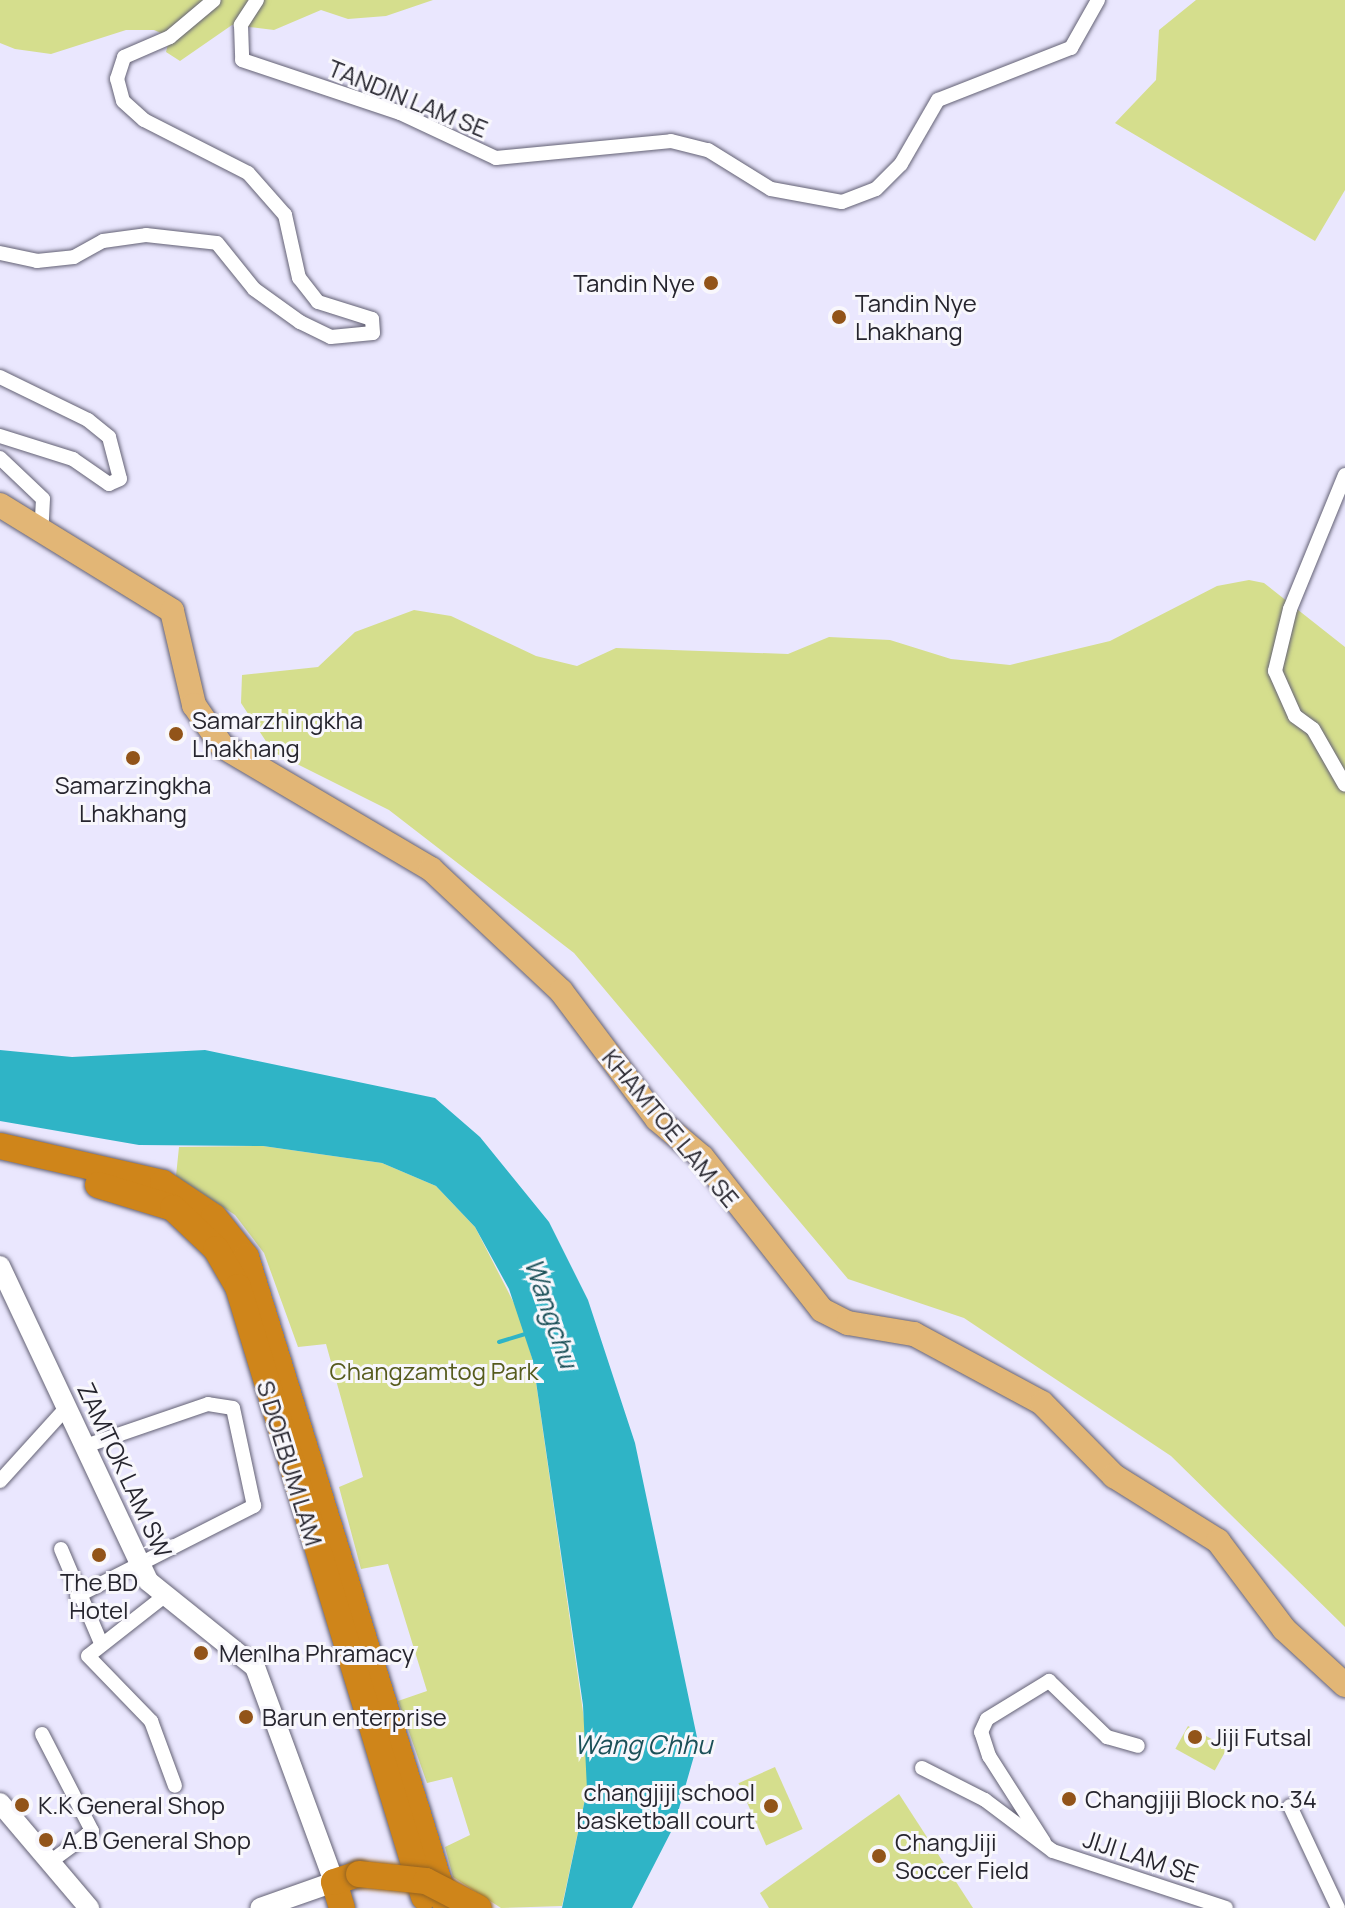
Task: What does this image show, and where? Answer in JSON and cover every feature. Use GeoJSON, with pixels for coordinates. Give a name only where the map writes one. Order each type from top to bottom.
{"type":"FeatureCollection","features":[{"type":"Feature","properties":{"kind":"highway","name":"S DOEBUM LAM"},"geometry":{"type":"LineString","coordinates":[[0,1146],[140,1175],[214,1217],[235,1239],[258,1280],[447,1908]]}},
{"type":"Feature","properties":{"kind":"highway","name":"S DOEBUM LAM"},"geometry":{"type":"LineString","coordinates":[[0,1164],[157,1200],[199,1229],[227,1267],[428,1908]]}},
{"type":"Feature","properties":{"kind":"highway"},"geometry":{"type":"LineString","coordinates":[[342,1895],[426,1881],[478,1908]]}},
{"type":"Feature","properties":{"kind":"main road","name":"KHAMTOE LAM SE"},"geometry":{"type":"LineString","coordinates":[[0,505],[41,534],[172,611],[194,705],[222,746],[431,869],[561,991],[657,1119],[702,1157],[822,1310],[848,1323],[914,1334],[1042,1403],[1114,1476],[1218,1541],[1284,1629],[1345,1685]]}},
{"type":"Feature","properties":{"kind":"street"},"geometry":{"type":"LineString","coordinates":[[0,253],[74,257],[103,241],[146,235],[217,243],[254,289],[300,322],[331,337],[373,333],[372,319],[318,302],[308,290],[285,215],[248,173],[144,120],[123,101],[117,79],[124,57],[170,37],[214,0]]}},
{"type":"Feature","properties":{"kind":"street","name":"TANDIN LAM SE"},"geometry":{"type":"LineString","coordinates":[[257,0],[239,35],[242,60],[400,113],[496,158],[671,141],[708,150],[771,189],[842,202],[876,189],[901,164],[938,100],[1071,48],[1098,0]]}},
{"type":"Feature","properties":{"kind":"street"},"geometry":{"type":"LineString","coordinates":[[0,377],[88,420],[109,437],[120,479],[109,484],[73,459],[0,436]]}},
{"type":"Feature","properties":{"kind":"street"},"geometry":{"type":"LineString","coordinates":[[0,458],[43,499],[41,534]]}},
{"type":"Feature","properties":{"kind":"street"},"geometry":{"type":"LineString","coordinates":[[1345,475],[1290,609],[1275,671],[1295,716],[1313,729],[1345,785]]}},
{"type":"Feature","properties":{"kind":"street","name":"ZAMTOK LAM SW"},"geometry":{"type":"LineString","coordinates":[[0,1266],[6,1293],[68,1406],[139,1565],[167,1594],[255,1667],[342,1895]]}},
{"type":"Feature","properties":{"kind":"street"},"geometry":{"type":"LineString","coordinates":[[77,1596],[254,1506],[233,1408],[208,1404],[85,1446]]}},
{"type":"Feature","properties":{"kind":"street"},"geometry":{"type":"LineString","coordinates":[[0,1481],[68,1406]]}},
{"type":"Feature","properties":{"kind":"street"},"geometry":{"type":"LineString","coordinates":[[61,1549],[77,1596],[100,1641]]}},
{"type":"Feature","properties":{"kind":"street"},"geometry":{"type":"LineString","coordinates":[[167,1594],[100,1641],[88,1656],[151,1721],[175,1786]]}},
{"type":"Feature","properties":{"kind":"street"},"geometry":{"type":"LineString","coordinates":[[1044,1843],[989,1756],[981,1732],[987,1719],[1049,1681],[1107,1737],[1138,1746]]}},
{"type":"Feature","properties":{"kind":"street"},"geometry":{"type":"LineString","coordinates":[[42,1734],[92,1831],[50,1862]]}},
{"type":"Feature","properties":{"kind":"street","name":"JIJI LAM SE"},"geometry":{"type":"LineString","coordinates":[[922,1768],[953,1780],[1044,1843],[1226,1908]]}},
{"type":"Feature","properties":{"kind":"street"},"geometry":{"type":"LineString","coordinates":[[0,1803],[89,1908]]}},
{"type":"Feature","properties":{"kind":"street"},"geometry":{"type":"LineString","coordinates":[[1290,1806],[1338,1908]]}},
{"type":"Feature","properties":{"kind":"street"},"geometry":{"type":"LineString","coordinates":[[260,1908],[342,1895]]}},
{"type":"Feature","properties":{"kind":"green space"},"geometry":{"type":"Polygon","coordinates":[[[0,0],[433,0],[386,16],[348,19],[321,10],[274,30],[232,25],[180,61],[166,52],[170,37],[154,30],[126,30],[51,54],[15,49],[0,43],[0,0]]]}},
{"type":"Feature","properties":{"kind":"green space"},"geometry":{"type":"Polygon","coordinates":[[[1196,0],[1345,0],[1345,190],[1315,241],[1115,123],[1156,80],[1159,30],[1196,0]]]}},
{"type":"Feature","properties":{"kind":"green space"},"geometry":{"type":"Polygon","coordinates":[[[1249,580],[1264,583],[1345,647],[1345,1627],[1171,1456],[964,1318],[848,1279],[574,953],[389,810],[273,752],[241,703],[242,675],[318,667],[355,632],[414,610],[451,616],[536,656],[577,666],[616,648],[788,654],[829,637],[890,640],[951,659],[1010,665],[1110,641],[1217,586],[1249,580]]]}},
{"type":"Feature","properties":{"kind":"green space","name":"Changzamtog Park"},"geometry":{"type":"Polygon","coordinates":[[[263,1146],[382,1163],[436,1186],[475,1227],[518,1311],[533,1361],[587,1740],[587,1790],[562,1906],[501,1908],[453,1877],[445,1847],[470,1835],[452,1777],[427,1783],[398,1701],[427,1691],[388,1564],[361,1569],[339,1487],[363,1477],[326,1344],[298,1347],[264,1253],[235,1215],[176,1176],[179,1147],[263,1146]]]}},
{"type":"Feature","properties":{"kind":"green space","name":"Jiji Futsal"},"geometry":{"type":"Polygon","coordinates":[[[1188,1726],[1227,1748],[1215,1771],[1175,1749],[1188,1726]]]}},
{"type":"Feature","properties":{"kind":"green space","name":"changjiji school basketball court"},"geometry":{"type":"Polygon","coordinates":[[[775,1767],[803,1829],[766,1845],[738,1783],[775,1767]]]}},
{"type":"Feature","properties":{"kind":"green space","name":"ChangJiji Soccer Field"},"geometry":{"type":"Polygon","coordinates":[[[899,1794],[973,1908],[769,1908],[760,1893],[899,1794]]]}},
{"type":"Feature","properties":{"kind":"water","name":"Wang Chhu"},"geometry":{"type":"Polygon","coordinates":[[[0,1050],[72,1057],[205,1050],[435,1098],[480,1137],[549,1222],[588,1300],[635,1443],[698,1742],[674,1826],[632,1908],[562,1908],[587,1790],[583,1705],[533,1361],[509,1289],[475,1227],[436,1186],[382,1163],[263,1146],[139,1145],[0,1121],[0,1050]]]}},
{"type":"Feature","properties":{"kind":"waterway","name":"Wangchu"},"geometry":{"type":"LineString","coordinates":[[499,1342],[528,1333]]}},
{"type":"Feature","properties":{"kind":"place","name":"Tandin Nye"},"geometry":{"type":"Point","coordinates":[711,283]}},
{"type":"Feature","properties":{"kind":"place","name":"Tandin Nye Lhakhang"},"geometry":{"type":"Point","coordinates":[839,317]}},
{"type":"Feature","properties":{"kind":"place","name":"Samarzhingkha Lhakhang"},"geometry":{"type":"Point","coordinates":[176,734]}},
{"type":"Feature","properties":{"kind":"place","name":"Samarzingkha Lhakhang"},"geometry":{"type":"Point","coordinates":[133,758]}},
{"type":"Feature","properties":{"kind":"place","name":"The BD Hotel"},"geometry":{"type":"Point","coordinates":[99,1555]}},
{"type":"Feature","properties":{"kind":"place","name":"Menlha Phramacy"},"geometry":{"type":"Point","coordinates":[201,1653]}},
{"type":"Feature","properties":{"kind":"place","name":"Barun enterprise"},"geometry":{"type":"Point","coordinates":[246,1717]}},
{"type":"Feature","properties":{"kind":"place","name":"Jiji Futsal"},"geometry":{"type":"Point","coordinates":[1195,1737]}},
{"type":"Feature","properties":{"kind":"place","name":"Changjiji Block no. 34"},"geometry":{"type":"Point","coordinates":[1069,1799]}},
{"type":"Feature","properties":{"kind":"place","name":"K.K General Shop"},"geometry":{"type":"Point","coordinates":[22,1805]}},
{"type":"Feature","properties":{"kind":"place","name":"changjiji school basketball court"},"geometry":{"type":"Point","coordinates":[771,1806]}},
{"type":"Feature","properties":{"kind":"place","name":"A.B General Shop"},"geometry":{"type":"Point","coordinates":[46,1840]}},
{"type":"Feature","properties":{"kind":"place","name":"ChangJiji Soccer Field"},"geometry":{"type":"Point","coordinates":[879,1856]}}]}
